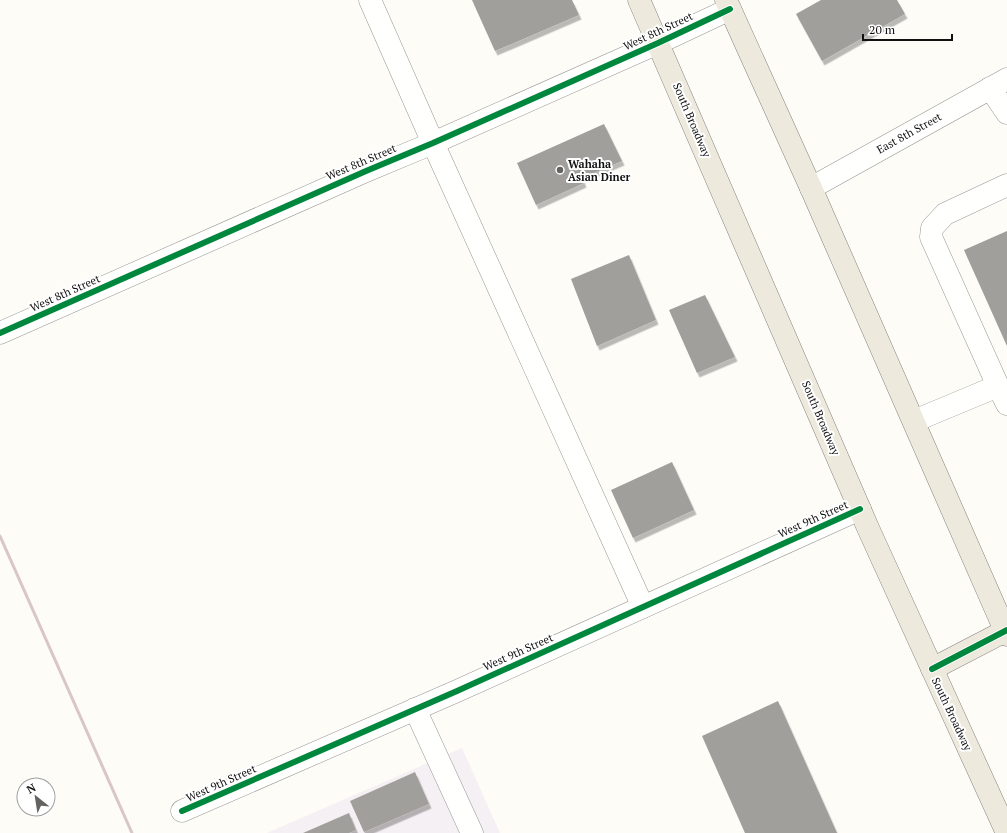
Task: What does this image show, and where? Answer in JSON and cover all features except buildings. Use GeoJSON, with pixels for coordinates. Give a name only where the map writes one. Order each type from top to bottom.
{"type":"FeatureCollection","features":[{"type":"Feature","properties":{"kind":"main road","name":"South Broadway"},"geometry":{"type":"LineString","coordinates":[[639,0],[860,509],[1007,833]]}},
{"type":"Feature","properties":{"kind":"main road"},"geometry":{"type":"LineString","coordinates":[[728,4],[811,188],[1006,632],[932,669]]}},
{"type":"Feature","properties":{"kind":"street"},"geometry":{"type":"LineString","coordinates":[[370,0],[643,607]]}},
{"type":"Feature","properties":{"kind":"street","name":"West 8th Street"},"geometry":{"type":"LineString","coordinates":[[0,333],[366,170],[434,143],[658,43],[728,4]]}},
{"type":"Feature","properties":{"kind":"street"},"geometry":{"type":"LineString","coordinates":[[998,83],[1007,113]]}},
{"type":"Feature","properties":{"kind":"street","name":"East 8th Street"},"geometry":{"type":"LineString","coordinates":[[811,188],[998,83]]}},
{"type":"Feature","properties":{"kind":"street"},"geometry":{"type":"LineString","coordinates":[[914,421],[1003,395],[931,237],[932,228],[945,214],[1007,185]]}},
{"type":"Feature","properties":{"kind":"street","name":"West 9th Street"},"geometry":{"type":"LineString","coordinates":[[182,811],[416,709],[860,509]]}},
{"type":"Feature","properties":{"kind":"street"},"geometry":{"type":"LineString","coordinates":[[416,709],[472,833]]}},
{"type":"Feature","properties":{"kind":"shaded area"},"geometry":{"type":"Polygon","coordinates":[[[462,748],[500,833],[267,833],[462,748]]]}},
{"type":"Feature","properties":{"kind":"railway"},"geometry":{"type":"LineString","coordinates":[[0,536],[132,833]]}},
{"type":"Feature","properties":{"kind":"cycle path"},"geometry":{"type":"LineString","coordinates":[[0,333],[366,171],[433,143],[658,43],[730,9]]}},
{"type":"Feature","properties":{"kind":"cycle path"},"geometry":{"type":"LineString","coordinates":[[182,811],[457,691],[860,509]]}},
{"type":"Feature","properties":{"kind":"cycle path"},"geometry":{"type":"LineString","coordinates":[[932,669],[1007,630]]}},
{"type":"Feature","properties":{"kind":"place","name":"Wahaha Asian Diner"},"geometry":{"type":"Point","coordinates":[560,170]}}]}
